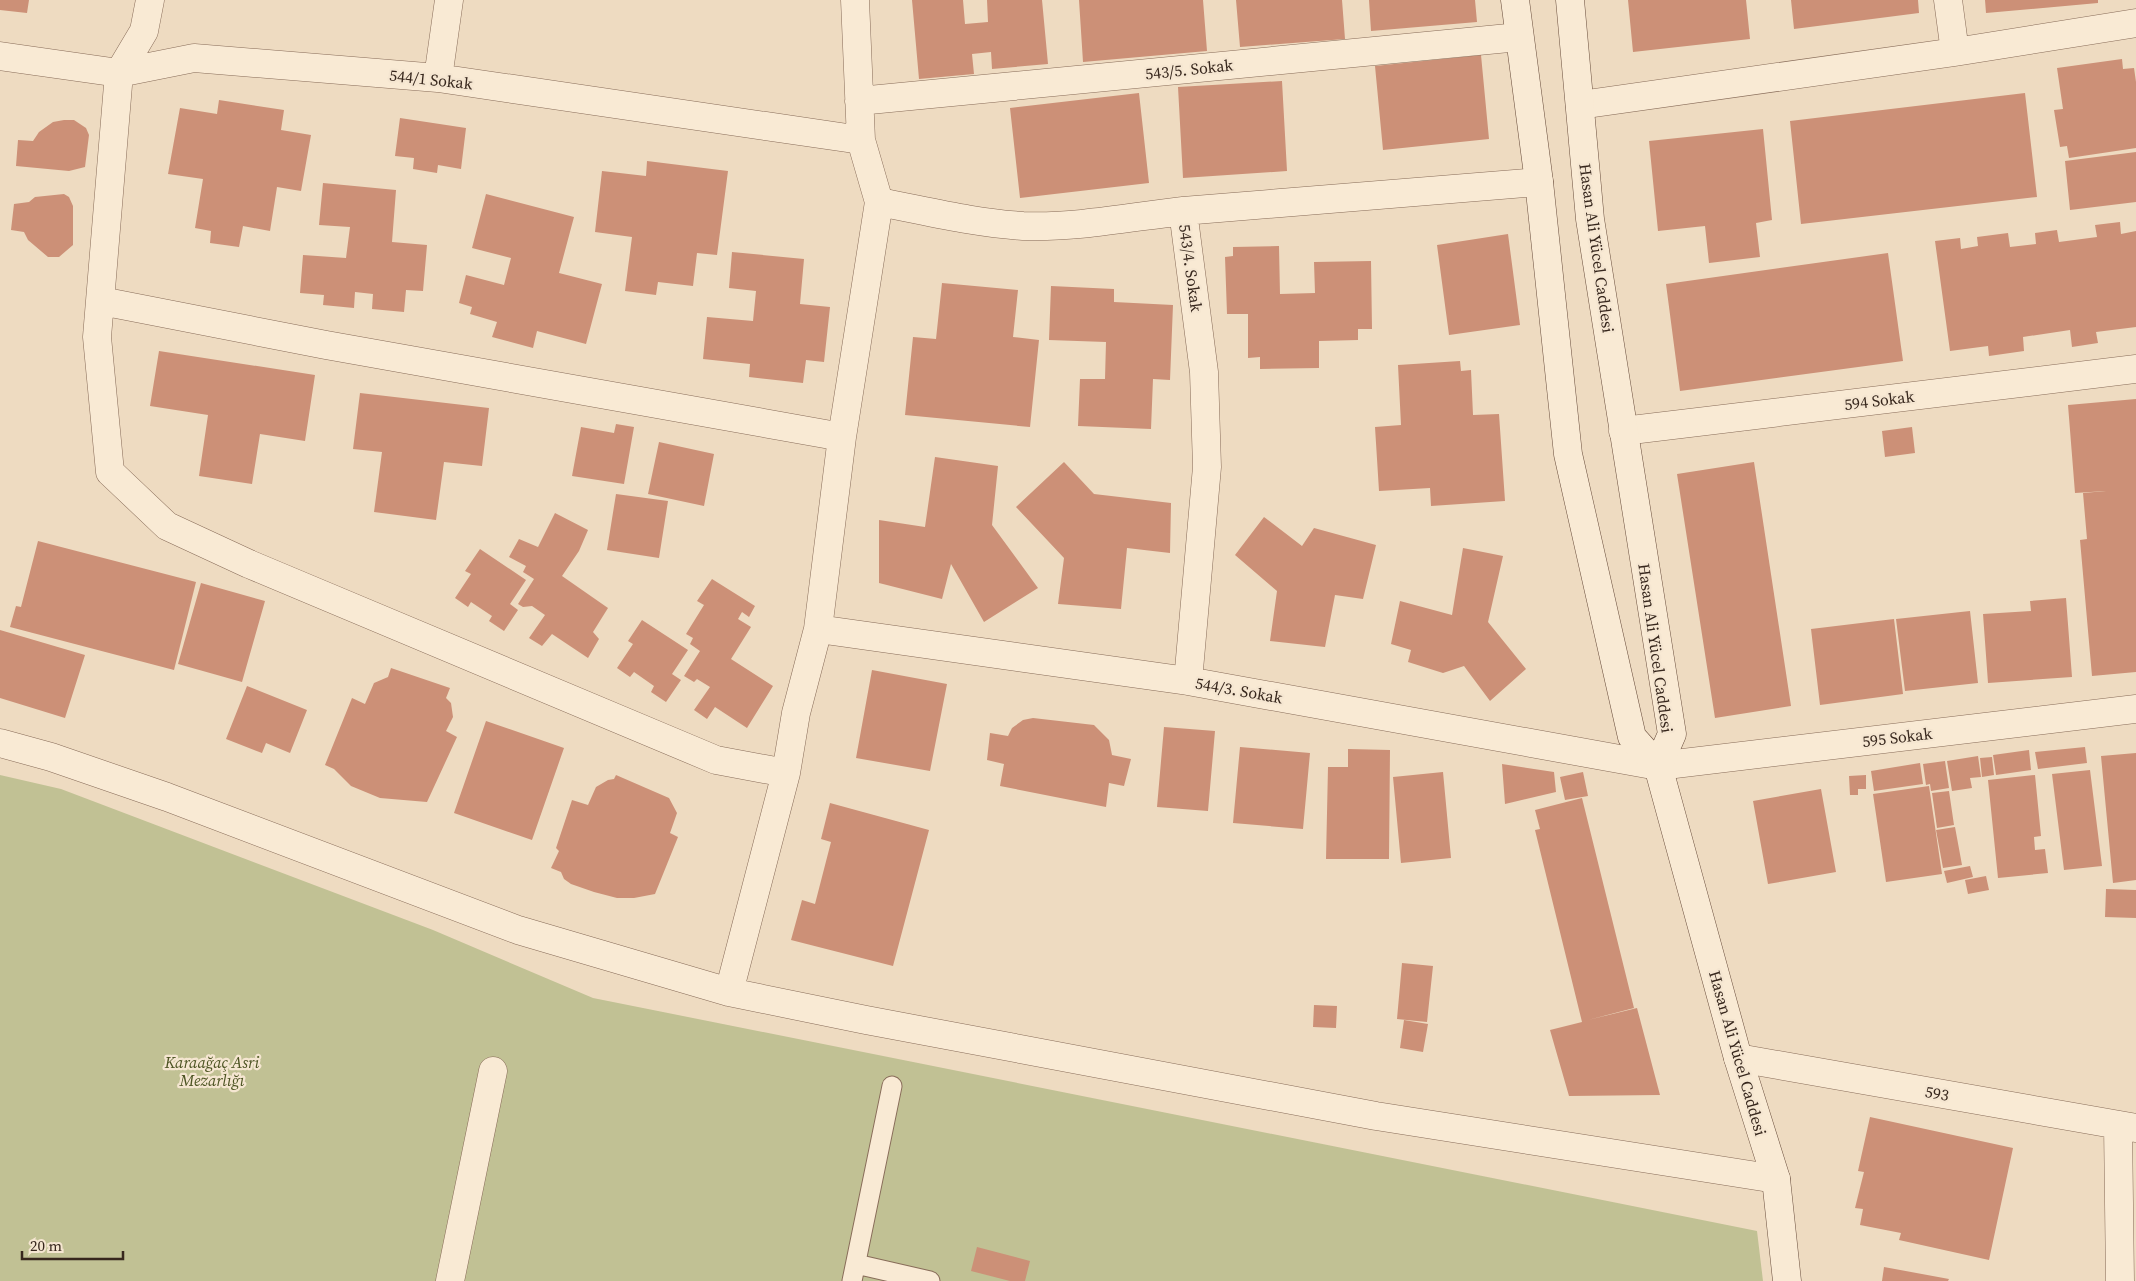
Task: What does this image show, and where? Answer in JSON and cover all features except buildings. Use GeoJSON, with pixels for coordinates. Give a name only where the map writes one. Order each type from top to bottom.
{"type":"FeatureCollection","features":[{"type":"Feature","properties":{"kind":"street"},"geometry":{"type":"LineString","coordinates":[[150,0],[144,30],[119,73],[97,337],[110,472],[167,526],[249,564],[716,760],[786,773]]}},
{"type":"Feature","properties":{"kind":"street"},"geometry":{"type":"LineString","coordinates":[[438,78],[449,0]]}},
{"type":"Feature","properties":{"kind":"street"},"geometry":{"type":"LineString","coordinates":[[729,992],[786,773],[796,713],[818,629],[842,437],[879,202],[861,140],[855,0]]}},
{"type":"Feature","properties":{"kind":"street"},"geometry":{"type":"LineString","coordinates":[[1515,0],[1539,182],[1568,454],[1632,737],[1658,766]]}},
{"type":"Feature","properties":{"kind":"street","name":"Hasan Ali Yücel Caddesi"},"geometry":{"type":"LineString","coordinates":[[1570,0],[1590,219],[1672,734],[1658,766],[1738,1058],[1776,1178],[1787,1281]]}},
{"type":"Feature","properties":{"kind":"street"},"geometry":{"type":"LineString","coordinates":[[1948,0],[1955,52]]}},
{"type":"Feature","properties":{"kind":"street"},"geometry":{"type":"LineString","coordinates":[[1580,105],[1955,52],[2136,23]]}},
{"type":"Feature","properties":{"kind":"street","name":"543/5. Sokak"},"geometry":{"type":"LineString","coordinates":[[860,101],[1519,37]]}},
{"type":"Feature","properties":{"kind":"street","name":"544/1 Sokak"},"geometry":{"type":"LineString","coordinates":[[0,56],[119,73],[194,58],[438,78],[861,140]]}},
{"type":"Feature","properties":{"kind":"street","name":"543/4. Sokak"},"geometry":{"type":"LineString","coordinates":[[1188,681],[1207,467],[1204,372],[1183,211],[1539,182]]}},
{"type":"Feature","properties":{"kind":"street"},"geometry":{"type":"LineString","coordinates":[[879,202],[981,222],[1024,226],[1071,224],[1183,211]]}},
{"type":"Feature","properties":{"kind":"street"},"geometry":{"type":"LineString","coordinates":[[101,301],[326,345],[842,437]]}},
{"type":"Feature","properties":{"kind":"street","name":"594 Sokak"},"geometry":{"type":"LineString","coordinates":[[1623,431],[2136,369]]}},
{"type":"Feature","properties":{"kind":"street","name":"544/3. Sokak"},"geometry":{"type":"LineString","coordinates":[[818,629],[1188,681],[1658,766]]}},
{"type":"Feature","properties":{"kind":"street","name":"595 Sokak"},"geometry":{"type":"LineString","coordinates":[[1658,766],[2136,709]]}},
{"type":"Feature","properties":{"kind":"street"},"geometry":{"type":"LineString","coordinates":[[0,743],[52,757],[167,797],[518,930],[729,992],[866,1020],[1376,1116],[1776,1178]]}},
{"type":"Feature","properties":{"kind":"street","name":"593"},"geometry":{"type":"LineString","coordinates":[[1738,1058],[2127,1126]]}},
{"type":"Feature","properties":{"kind":"street"},"geometry":{"type":"LineString","coordinates":[[450,1281],[493,1071]]}},
{"type":"Feature","properties":{"kind":"street"},"geometry":{"type":"LineString","coordinates":[[2120,1281],[2127,1126]]}},
{"type":"Feature","properties":{"kind":"lane"},"geometry":{"type":"LineString","coordinates":[[892,1086],[854,1272],[930,1281]]}},
{"type":"Feature","properties":{"kind":"green space","name":"Karaağaç Asri Mezarlığı"},"geometry":{"type":"Polygon","coordinates":[[[0,775],[61,789],[433,930],[593,998],[1757,1231],[1763,1281],[0,1281],[0,775]]]}}]}
